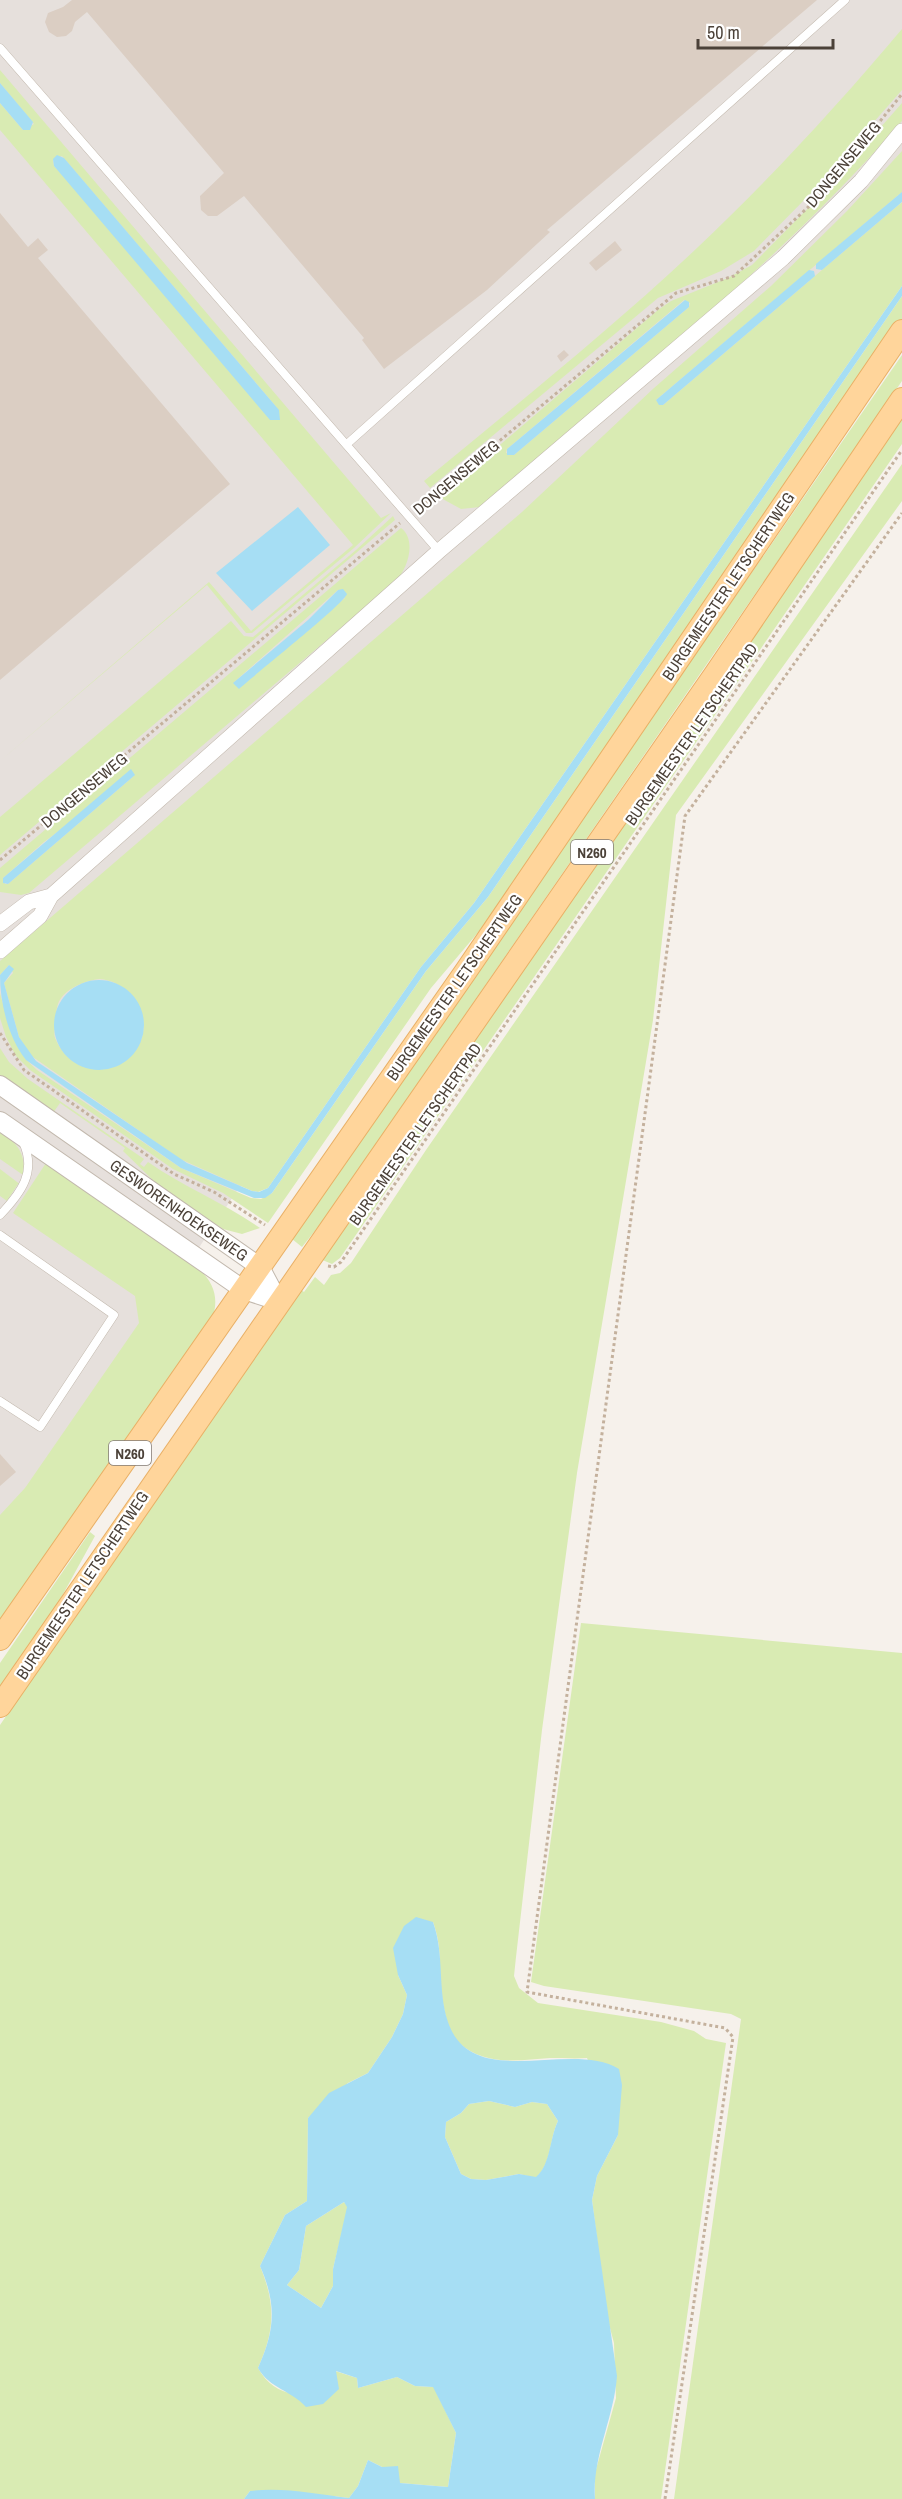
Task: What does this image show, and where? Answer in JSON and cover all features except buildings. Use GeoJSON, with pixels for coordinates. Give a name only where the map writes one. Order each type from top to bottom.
{"type":"FeatureCollection","features":[{"type":"Feature","properties":{"kind":"main road","name":"BURGEMEESTER LETSCHERTWEG"},"geometry":{"type":"LineString","coordinates":[[0,1639],[466,971],[902,331]]}},
{"type":"Feature","properties":{"kind":"main road","name":"BURGEMEESTER LETSCHERTWEG"},"geometry":{"type":"LineString","coordinates":[[0,1706],[278,1301],[311,1257],[716,674],[902,399]]}},
{"type":"Feature","properties":{"kind":"street","name":"DONGENSEWEG"},"geometry":{"type":"LineString","coordinates":[[0,951],[40,916],[51,896],[439,551],[783,258],[861,181],[902,131]]}},
{"type":"Feature","properties":{"kind":"street","name":"DONGENSEWEG"},"geometry":{"type":"LineString","coordinates":[[0,924],[29,902],[51,896]]}},
{"type":"Feature","properties":{"kind":"street","name":"GESWORENHOEKSEWEG"},"geometry":{"type":"LineString","coordinates":[[0,1085],[260,1267],[278,1301]]}},
{"type":"Feature","properties":{"kind":"street","name":"GESWORENHOEKSEWEG"},"geometry":{"type":"LineString","coordinates":[[0,1121],[244,1290],[278,1301]]}},
{"type":"Feature","properties":{"kind":"lane"},"geometry":{"type":"LineString","coordinates":[[346,444],[845,0]]}},
{"type":"Feature","properties":{"kind":"lane"},"geometry":{"type":"LineString","coordinates":[[0,48],[439,551]]}},
{"type":"Feature","properties":{"kind":"lane"},"geometry":{"type":"LineString","coordinates":[[0,1215],[28,1178],[30,1167],[20,1135]]}},
{"type":"Feature","properties":{"kind":"lane"},"geometry":{"type":"LineString","coordinates":[[0,1235],[114,1316],[40,1427],[0,1401]]}},
{"type":"Feature","properties":{"kind":"path","name":"DONGENSEWEG"},"geometry":{"type":"LineString","coordinates":[[0,860],[676,293],[734,276],[818,198],[902,94]]}},
{"type":"Feature","properties":{"kind":"path","name":"BURGEMEESTER LETSCHERTPAD"},"geometry":{"type":"LineString","coordinates":[[311,1257],[334,1267],[341,1262],[902,450]]}},
{"type":"Feature","properties":{"kind":"path"},"geometry":{"type":"LineString","coordinates":[[665,2499],[733,2037],[725,2028],[527,1992],[685,816],[902,513]]}},
{"type":"Feature","properties":{"kind":"path","name":"GESWORENHOEKSEWEG"},"geometry":{"type":"LineString","coordinates":[[0,1033],[1,1039],[24,1070],[174,1174],[222,1196],[281,1236]]}},
{"type":"Feature","properties":{"kind":"shaded area"},"geometry":{"type":"Polygon","coordinates":[[[0,0],[902,0],[902,199],[147,1325],[0,1534],[0,0]]]}},
{"type":"Feature","properties":{"kind":"green space"},"geometry":{"type":"Polygon","coordinates":[[[902,29],[902,90],[814,190],[754,251],[721,271],[658,298],[430,488],[424,481],[597,338],[724,222],[803,141],[902,29]]]}},
{"type":"Feature","properties":{"kind":"green space"},"geometry":{"type":"Polygon","coordinates":[[[0,70],[381,518],[391,513],[354,548],[252,633],[246,633],[207,585],[0,761],[209,582],[251,631],[353,545],[0,130],[0,103],[23,130],[34,124],[0,83],[0,70]],[[62,156],[53,160],[54,166],[279,410],[62,156]]]}},
{"type":"Feature","properties":{"kind":"green space"},"geometry":{"type":"Polygon","coordinates":[[[902,103],[902,121],[854,174],[752,274],[644,369],[480,507],[461,509],[439,497],[658,310],[671,301],[728,278],[752,265],[820,196],[902,103]],[[684,300],[507,449],[506,453],[514,455],[689,307],[690,303],[684,300]]]}},
{"type":"Feature","properties":{"kind":"green space"},"geometry":{"type":"Polygon","coordinates":[[[902,151],[902,192],[656,400],[663,405],[902,202],[902,286],[474,903],[421,967],[268,1188],[258,1192],[252,1191],[180,1159],[30,1055],[19,1037],[4,983],[13,973],[9,965],[0,975],[0,961],[522,512],[654,388],[771,286],[847,211],[902,151]],[[100,979],[82,983],[65,994],[58,1004],[55,1038],[72,1060],[82,1065],[104,1069],[115,1066],[135,1051],[141,1040],[142,1016],[138,1005],[122,987],[100,979]]]}},
{"type":"Feature","properties":{"kind":"green space"},"geometry":{"type":"Polygon","coordinates":[[[902,296],[902,320],[486,923],[431,988],[268,1223],[223,1193],[173,1169],[30,1070],[16,1056],[6,1037],[0,1018],[0,993],[17,1044],[37,1070],[181,1168],[251,1198],[261,1199],[272,1193],[426,971],[488,897],[902,296]]]}},
{"type":"Feature","properties":{"kind":"green space"},"geometry":{"type":"Polygon","coordinates":[[[902,355],[902,381],[322,1222],[302,1247],[292,1239],[902,355]]]}},
{"type":"Feature","properties":{"kind":"green space"},"geometry":{"type":"Polygon","coordinates":[[[902,416],[902,444],[340,1258],[332,1264],[320,1259],[902,416]]]}},
{"type":"Feature","properties":{"kind":"green space"},"geometry":{"type":"Polygon","coordinates":[[[902,464],[902,501],[676,815],[653,1020],[577,1473],[542,1730],[514,1976],[519,1988],[538,2003],[661,2022],[694,2031],[706,2039],[726,2043],[661,2499],[595,2499],[595,2473],[616,2398],[614,2343],[607,2317],[592,2200],[597,2176],[618,2135],[587,2058],[491,2059],[468,2050],[458,2042],[448,2025],[444,2010],[439,1948],[433,1922],[398,1975],[407,1995],[403,2014],[392,2037],[368,2073],[348,2083],[308,2118],[307,2201],[285,2215],[260,2266],[269,2293],[271,2317],[268,2342],[258,2368],[274,2386],[296,2395],[335,2371],[357,2378],[358,2388],[397,2377],[415,2386],[434,2387],[456,2433],[448,2487],[400,2483],[382,2467],[368,2460],[358,2486],[349,2498],[250,2491],[244,2499],[0,2499],[0,1725],[300,1289],[304,1292],[315,1277],[324,1285],[331,1275],[340,1273],[351,1263],[426,1150],[902,464]]]}},
{"type":"Feature","properties":{"kind":"green space"},"geometry":{"type":"Polygon","coordinates":[[[393,516],[395,520],[0,855],[0,817],[231,621],[244,636],[253,637],[393,516]]]}},
{"type":"Feature","properties":{"kind":"green space"},"geometry":{"type":"Polygon","coordinates":[[[401,528],[406,533],[410,547],[409,555],[404,570],[395,582],[29,893],[21,895],[0,892],[0,868],[401,528]],[[338,590],[233,683],[345,598],[338,590]],[[135,775],[44,842],[3,878],[5,884],[8,884],[135,775]]]}},
{"type":"Feature","properties":{"kind":"green space"},"geometry":{"type":"Polygon","coordinates":[[[0,1048],[9,1062],[28,1079],[144,1159],[140,1164],[144,1167],[148,1162],[260,1228],[242,1234],[223,1229],[159,1186],[123,1151],[125,1148],[60,1103],[53,1113],[0,1076],[0,1048]]]}},
{"type":"Feature","properties":{"kind":"green space"},"geometry":{"type":"Polygon","coordinates":[[[0,1131],[19,1149],[23,1161],[23,1175],[0,1159],[0,1131]]]}},
{"type":"Feature","properties":{"kind":"green space"},"geometry":{"type":"Polygon","coordinates":[[[46,1163],[199,1269],[212,1286],[215,1305],[212,1320],[0,1627],[0,1515],[25,1488],[139,1323],[135,1296],[13,1213],[46,1163]]]}},
{"type":"Feature","properties":{"kind":"green space"},"geometry":{"type":"Polygon","coordinates":[[[0,1169],[21,1185],[18,1184],[7,1201],[0,1196],[0,1169]]]}},
{"type":"Feature","properties":{"kind":"green space"},"geometry":{"type":"Polygon","coordinates":[[[90,1532],[95,1536],[56,1607],[0,1688],[0,1663],[90,1532]]]}},
{"type":"Feature","properties":{"kind":"green space"},"geometry":{"type":"Polygon","coordinates":[[[581,1623],[902,1653],[902,2499],[674,2499],[741,2019],[731,2014],[544,1986],[531,1982],[581,1623]]]}},
{"type":"Feature","properties":{"kind":"green space"},"geometry":{"type":"Polygon","coordinates":[[[489,2101],[515,2107],[532,2102],[547,2104],[558,2121],[548,2158],[536,2178],[519,2174],[486,2180],[471,2179],[461,2174],[445,2137],[446,2122],[461,2113],[469,2104],[489,2101]]]}},
{"type":"Feature","properties":{"kind":"green space"},"geometry":{"type":"Polygon","coordinates":[[[344,2202],[348,2207],[333,2269],[333,2286],[321,2308],[287,2285],[299,2270],[306,2226],[344,2202]]]}},
{"type":"Feature","properties":{"kind":"water"},"geometry":{"type":"Polygon","coordinates":[[[0,83],[33,122],[30,130],[23,130],[0,103],[0,83]]]}},
{"type":"Feature","properties":{"kind":"water"},"geometry":{"type":"Polygon","coordinates":[[[57,155],[64,158],[279,410],[280,420],[270,420],[54,166],[53,159],[57,155]]]}},
{"type":"Feature","properties":{"kind":"water"},"geometry":{"type":"Polygon","coordinates":[[[902,192],[902,202],[822,270],[816,269],[816,264],[902,192]]]}},
{"type":"Feature","properties":{"kind":"water"},"geometry":{"type":"Polygon","coordinates":[[[809,270],[814,271],[815,276],[663,405],[659,405],[656,400],[809,270]]]}},
{"type":"Feature","properties":{"kind":"water"},"geometry":{"type":"Polygon","coordinates":[[[902,286],[902,296],[488,897],[426,971],[272,1193],[265,1198],[254,1198],[181,1168],[26,1060],[14,1041],[3,1008],[0,975],[9,965],[14,969],[4,983],[19,1037],[36,1061],[187,1163],[252,1191],[259,1192],[268,1188],[421,967],[474,903],[902,286]]]}},
{"type":"Feature","properties":{"kind":"water"},"geometry":{"type":"Polygon","coordinates":[[[685,300],[689,302],[689,307],[514,455],[507,455],[507,449],[685,300]]]}},
{"type":"Feature","properties":{"kind":"water"},"geometry":{"type":"Polygon","coordinates":[[[298,507],[330,545],[252,611],[216,573],[298,507]]]}},
{"type":"Feature","properties":{"kind":"water"},"geometry":{"type":"Polygon","coordinates":[[[343,589],[347,594],[342,601],[315,625],[239,689],[233,683],[308,620],[338,590],[343,589]]]}},
{"type":"Feature","properties":{"kind":"water"},"geometry":{"type":"Polygon","coordinates":[[[131,769],[135,775],[8,884],[3,883],[3,878],[131,769]]]}},
{"type":"Feature","properties":{"kind":"water"},"geometry":{"type":"Polygon","coordinates":[[[99,980],[116,983],[131,993],[141,1008],[144,1025],[141,1042],[131,1057],[116,1067],[99,1070],[82,1067],[67,1057],[57,1042],[54,1025],[57,1008],[67,993],[82,983],[99,980]]]}},
{"type":"Feature","properties":{"kind":"water"},"geometry":{"type":"Polygon","coordinates":[[[416,1917],[433,1922],[439,1947],[443,1997],[448,2022],[460,2043],[478,2055],[500,2060],[599,2061],[619,2069],[622,2085],[618,2135],[597,2176],[592,2200],[617,2376],[597,2468],[595,2499],[244,2499],[250,2491],[275,2490],[349,2498],[358,2486],[368,2460],[382,2467],[398,2466],[400,2483],[448,2487],[456,2433],[433,2387],[415,2386],[397,2377],[358,2388],[357,2378],[336,2371],[339,2389],[323,2404],[306,2407],[268,2381],[258,2368],[268,2342],[272,2317],[269,2293],[260,2266],[285,2215],[307,2201],[308,2118],[329,2093],[368,2073],[392,2037],[403,2014],[407,1995],[398,1975],[393,1948],[404,1926],[416,1917]],[[489,2101],[469,2104],[461,2113],[446,2122],[445,2137],[461,2174],[471,2179],[486,2180],[519,2174],[536,2177],[547,2159],[558,2121],[547,2104],[532,2102],[515,2107],[489,2101]],[[344,2202],[306,2226],[299,2270],[287,2285],[321,2308],[333,2286],[333,2269],[347,2207],[344,2202]]]}}]}
